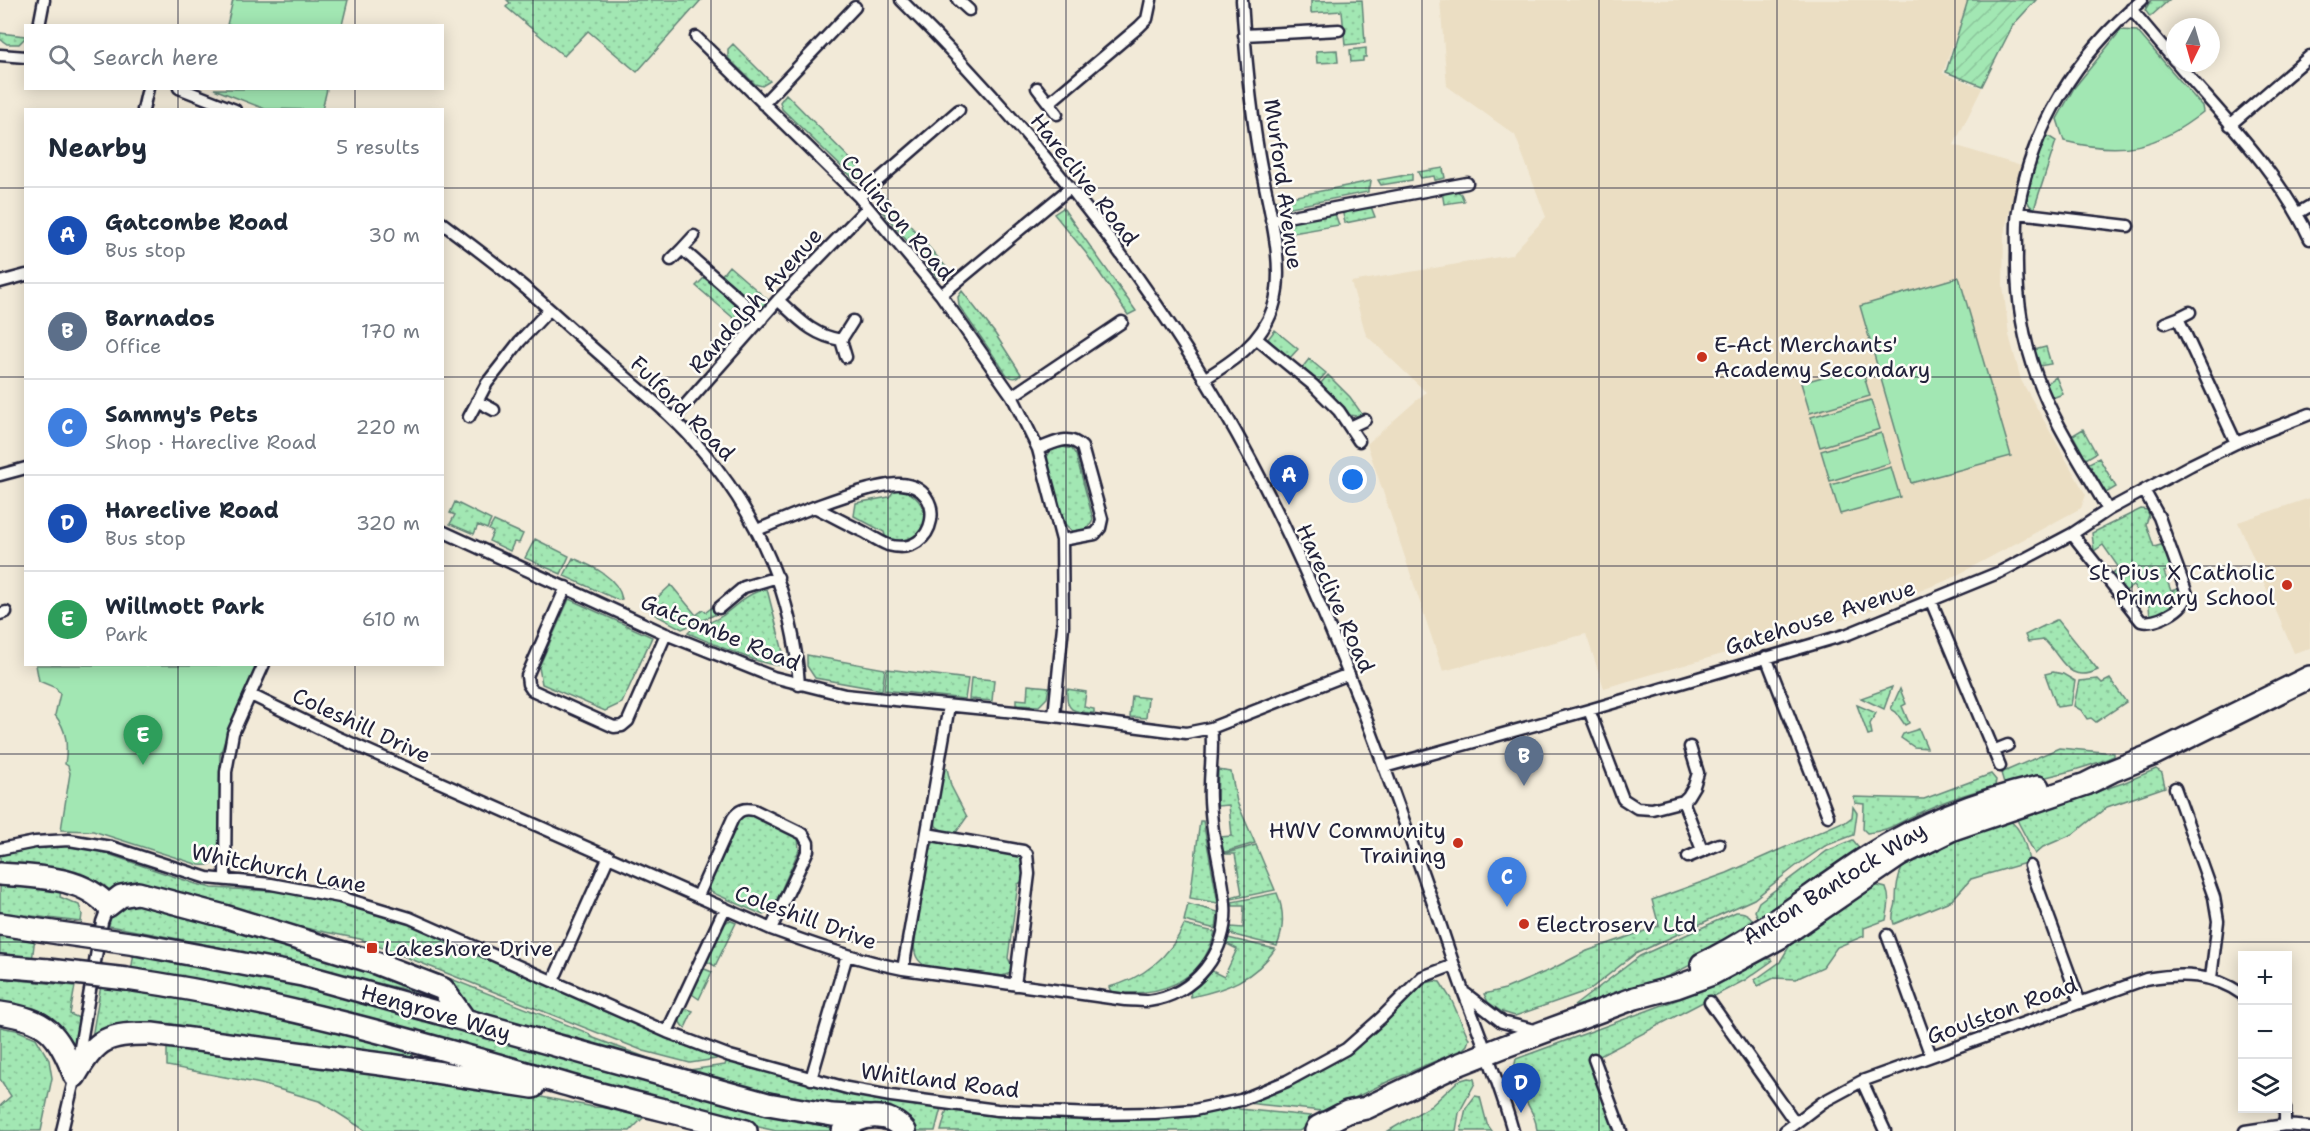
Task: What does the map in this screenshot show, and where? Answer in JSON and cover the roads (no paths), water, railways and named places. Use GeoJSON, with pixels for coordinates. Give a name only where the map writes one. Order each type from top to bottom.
{"type":"FeatureCollection","features":[{"type":"Feature","properties":{"kind":"highway","name":"Anton Bantock Way"},"geometry":{"type":"LineString","coordinates":[[1366,1108],[1455,1066],[1635,998],[1710,960],[1762,930],[1870,855],[1932,821],[2003,795],[2112,771],[2152,755],[2310,677]]}},
{"type":"Feature","properties":{"kind":"highway"},"geometry":{"type":"LineString","coordinates":[[0,874],[79,884],[94,892],[108,906],[121,896],[138,893],[224,916],[373,962],[443,989],[465,1020]]}},
{"type":"Feature","properties":{"kind":"highway","name":"Hengrove Way"},"geometry":{"type":"LineString","coordinates":[[0,924],[136,944],[302,975],[768,1104],[832,1115],[889,1119],[905,1131]]}},
{"type":"Feature","properties":{"kind":"highway","name":"Hengrove Way"},"geometry":{"type":"LineString","coordinates":[[0,966],[127,979],[187,988],[332,1019],[620,1099],[746,1131]]}},
{"type":"Feature","properties":{"kind":"highway"},"geometry":{"type":"LineString","coordinates":[[0,1013],[32,1019],[48,1030],[62,1045],[75,1076]]}},
{"type":"Feature","properties":{"kind":"highway"},"geometry":{"type":"LineString","coordinates":[[75,1076],[88,1053],[105,1040],[132,1034],[152,1034],[396,1066],[620,1099]]}},
{"type":"Feature","properties":{"kind":"highway"},"geometry":{"type":"LineString","coordinates":[[1316,1131],[1318,1127],[1347,1112],[1366,1108]]}},
{"type":"Feature","properties":{"kind":"highway"},"geometry":{"type":"LineString","coordinates":[[1339,1131],[1353,1124],[1366,1108]]}},
{"type":"Feature","properties":{"kind":"highway"},"geometry":{"type":"LineString","coordinates":[[843,1131],[859,1119],[868,1117]]}},
{"type":"Feature","properties":{"kind":"street"},"geometry":{"type":"LineString","coordinates":[[39,24],[44,0]]}},
{"type":"Feature","properties":{"kind":"street","name":"Hareclive Road"},"geometry":{"type":"LineString","coordinates":[[901,0],[1000,102],[1070,188],[1148,293],[1204,379],[1252,462],[1308,577],[1348,674],[1384,767],[1463,992],[1488,1053],[1513,1131]]}},
{"type":"Feature","properties":{"kind":"street"},"geometry":{"type":"LineString","coordinates":[[958,0],[969,10]]}},
{"type":"Feature","properties":{"kind":"street"},"geometry":{"type":"LineString","coordinates":[[1049,103],[1139,27],[1146,19],[1151,0]]}},
{"type":"Feature","properties":{"kind":"street","name":"Murford Avenue"},"geometry":{"type":"LineString","coordinates":[[1204,379],[1237,357],[1257,339],[1273,309],[1277,294],[1279,274],[1254,125],[1242,0]]}},
{"type":"Feature","properties":{"kind":"street"},"geometry":{"type":"LineString","coordinates":[[2108,510],[2048,403],[2030,356],[2018,300],[2018,213],[2037,139],[2061,92],[2096,44],[2142,0]]}},
{"type":"Feature","properties":{"kind":"street"},"geometry":{"type":"LineString","coordinates":[[763,104],[855,7]]}},
{"type":"Feature","properties":{"kind":"street"},"geometry":{"type":"LineString","coordinates":[[2131,9],[2166,50]]}},
{"type":"Feature","properties":{"kind":"street"},"geometry":{"type":"LineString","coordinates":[[1244,34],[1339,30]]}},
{"type":"Feature","properties":{"kind":"street","name":"Collinson Road"},"geometry":{"type":"LineString","coordinates":[[696,37],[859,197],[941,295],[1012,396],[1038,449],[1062,540],[1063,626],[1054,716]]}},
{"type":"Feature","properties":{"kind":"street"},"geometry":{"type":"LineString","coordinates":[[0,55],[24,57]]}},
{"type":"Feature","properties":{"kind":"street"},"geometry":{"type":"LineString","coordinates":[[2230,125],[2310,56]]}},
{"type":"Feature","properties":{"kind":"street"},"geometry":{"type":"LineString","coordinates":[[2185,72],[2273,176],[2298,213],[2310,239]]}},
{"type":"Feature","properties":{"kind":"street"},"geometry":{"type":"LineString","coordinates":[[1037,88],[1057,114]]}},
{"type":"Feature","properties":{"kind":"street"},"geometry":{"type":"LineString","coordinates":[[143,108],[147,90]]}},
{"type":"Feature","properties":{"kind":"street"},"geometry":{"type":"LineString","coordinates":[[184,90],[230,108]]}},
{"type":"Feature","properties":{"kind":"street"},"geometry":{"type":"LineString","coordinates":[[859,197],[959,110]]}},
{"type":"Feature","properties":{"kind":"street"},"geometry":{"type":"LineString","coordinates":[[1271,220],[1467,183]]}},
{"type":"Feature","properties":{"kind":"street"},"geometry":{"type":"LineString","coordinates":[[941,295],[1070,188]]}},
{"type":"Feature","properties":{"kind":"street"},"geometry":{"type":"LineString","coordinates":[[2298,213],[2310,206]]}},
{"type":"Feature","properties":{"kind":"street","name":"Randolph Avenue"},"geometry":{"type":"LineString","coordinates":[[673,420],[778,300],[867,208]]}},
{"type":"Feature","properties":{"kind":"street"},"geometry":{"type":"LineString","coordinates":[[2018,213],[2128,226]]}},
{"type":"Feature","properties":{"kind":"street","name":"Fulford Road"},"geometry":{"type":"LineString","coordinates":[[444,225],[518,282],[673,420],[728,481],[757,530],[778,577],[797,650],[799,685]]}},
{"type":"Feature","properties":{"kind":"street"},"geometry":{"type":"LineString","coordinates":[[671,260],[694,236]]}},
{"type":"Feature","properties":{"kind":"street"},"geometry":{"type":"LineString","coordinates":[[682,249],[762,318]]}},
{"type":"Feature","properties":{"kind":"street"},"geometry":{"type":"LineString","coordinates":[[0,282],[24,276]]}},
{"type":"Feature","properties":{"kind":"street"},"geometry":{"type":"LineString","coordinates":[[778,300],[811,330],[826,337],[841,340]]}},
{"type":"Feature","properties":{"kind":"street"},"geometry":{"type":"LineString","coordinates":[[469,417],[487,384],[549,309]]}},
{"type":"Feature","properties":{"kind":"street"},"geometry":{"type":"LineString","coordinates":[[2165,323],[2190,312]]}},
{"type":"Feature","properties":{"kind":"street"},"geometry":{"type":"LineString","coordinates":[[2178,318],[2236,443]]}},
{"type":"Feature","properties":{"kind":"street"},"geometry":{"type":"LineString","coordinates":[[846,357],[841,340],[853,321]]}},
{"type":"Feature","properties":{"kind":"street"},"geometry":{"type":"LineString","coordinates":[[1012,396],[1122,322]]}},
{"type":"Feature","properties":{"kind":"street"},"geometry":{"type":"LineString","coordinates":[[1257,339],[1313,385],[1339,411],[1359,441]]}},
{"type":"Feature","properties":{"kind":"street"},"geometry":{"type":"LineString","coordinates":[[477,401],[494,410]]}},
{"type":"Feature","properties":{"kind":"street","name":"Gatehouse Avenue"},"geometry":{"type":"LineString","coordinates":[[1384,767],[1848,634],[2000,572],[2072,534],[2108,510],[2236,443],[2310,414]]}},
{"type":"Feature","properties":{"kind":"street"},"geometry":{"type":"LineString","coordinates":[[1350,428],[1365,420]]}},
{"type":"Feature","properties":{"kind":"street"},"geometry":{"type":"LineString","coordinates":[[1038,449],[1067,439],[1075,440],[1083,447],[1102,519],[1100,528],[1095,534],[1062,540]]}},
{"type":"Feature","properties":{"kind":"street"},"geometry":{"type":"LineString","coordinates":[[0,475],[24,469]]}},
{"type":"Feature","properties":{"kind":"street"},"geometry":{"type":"LineString","coordinates":[[757,530],[841,496],[901,484],[914,487],[925,496],[932,508],[932,521],[918,542],[896,546],[814,507]]}},
{"type":"Feature","properties":{"kind":"street"},"geometry":{"type":"LineString","coordinates":[[2072,534],[2136,618],[2152,623],[2181,606],[2187,594],[2159,518],[2145,492]]}},
{"type":"Feature","properties":{"kind":"street","name":"Gatcombe Road"},"geometry":{"type":"LineString","coordinates":[[444,532],[666,634],[774,677],[846,695],[1054,716],[1186,733],[1211,728],[1348,674]]}},
{"type":"Feature","properties":{"kind":"street"},"geometry":{"type":"LineString","coordinates":[[719,608],[744,587],[778,577]]}},
{"type":"Feature","properties":{"kind":"street"},"geometry":{"type":"LineString","coordinates":[[566,587],[527,676],[532,690],[614,727],[622,726],[628,721],[666,634]]}},
{"type":"Feature","properties":{"kind":"street"},"geometry":{"type":"LineString","coordinates":[[1931,601],[2000,766]]}},
{"type":"Feature","properties":{"kind":"street"},"geometry":{"type":"LineString","coordinates":[[1766,657],[1828,816]]}},
{"type":"Feature","properties":{"kind":"street"},"geometry":{"type":"LineString","coordinates":[[225,880],[226,772],[233,734],[263,666]]}},
{"type":"Feature","properties":{"kind":"street","name":"Coleshill Drive"},"geometry":{"type":"LineString","coordinates":[[251,695],[335,736],[771,929],[847,956],[903,969],[1125,1000],[1147,1001],[1182,990],[1203,973],[1214,958],[1225,923],[1225,904],[1210,804],[1213,752],[1211,728]]}},
{"type":"Feature","properties":{"kind":"street"},"geometry":{"type":"LineString","coordinates":[[903,969],[949,706]]}},
{"type":"Feature","properties":{"kind":"street"},"geometry":{"type":"LineString","coordinates":[[1589,710],[1623,799],[1630,805],[1643,810],[1683,801],[1694,786],[1698,773],[1690,747]]}},
{"type":"Feature","properties":{"kind":"street"},"geometry":{"type":"LineString","coordinates":[[1993,751],[2008,745]]}},
{"type":"Feature","properties":{"kind":"street"},"geometry":{"type":"LineString","coordinates":[[2175,788],[2214,897],[2218,921],[2211,978]]}},
{"type":"Feature","properties":{"kind":"street"},"geometry":{"type":"LineString","coordinates":[[1683,801],[1702,850]]}},
{"type":"Feature","properties":{"kind":"street"},"geometry":{"type":"LineString","coordinates":[[698,896],[733,818],[738,811],[746,808],[754,810],[803,834],[808,843],[808,850],[771,929]]}},
{"type":"Feature","properties":{"kind":"street"},"geometry":{"type":"LineString","coordinates":[[927,834],[1023,851],[1028,855],[1029,874],[1015,984]]}},
{"type":"Feature","properties":{"kind":"street","name":"Whitchurch Lane"},"geometry":{"type":"LineString","coordinates":[[0,849],[54,840],[69,840],[111,847],[207,878],[308,890],[388,910],[410,918]]}},
{"type":"Feature","properties":{"kind":"street"},"geometry":{"type":"LineString","coordinates":[[1688,857],[1719,844]]}},
{"type":"Feature","properties":{"kind":"street"},"geometry":{"type":"LineString","coordinates":[[553,981],[609,856]]}},
{"type":"Feature","properties":{"kind":"street"},"geometry":{"type":"LineString","coordinates":[[2030,866],[2080,1003]]}},
{"type":"Feature","properties":{"kind":"street"},"geometry":{"type":"LineString","coordinates":[[62,1131],[75,1076],[102,922],[108,906]]}},
{"type":"Feature","properties":{"kind":"street"},"geometry":{"type":"LineString","coordinates":[[667,1032],[724,908]]}},
{"type":"Feature","properties":{"kind":"street","name":"Whitland Road"},"geometry":{"type":"LineString","coordinates":[[410,918],[667,1032],[730,1056],[812,1079],[891,1096],[997,1110],[1094,1114],[1155,1113],[1194,1110],[1257,1094],[1346,1048],[1382,1018],[1422,977],[1454,965]]}},
{"type":"Feature","properties":{"kind":"street"},"geometry":{"type":"LineString","coordinates":[[1887,934],[1931,1056]]}},
{"type":"Feature","properties":{"kind":"street"},"geometry":{"type":"LineString","coordinates":[[812,1079],[847,956]]}},
{"type":"Feature","properties":{"kind":"street","name":"Goulston Road"},"geometry":{"type":"LineString","coordinates":[[1785,1131],[1823,1102],[1862,1081],[2146,979],[2177,974],[2211,978],[2238,992]]}},
{"type":"Feature","properties":{"kind":"street"},"geometry":{"type":"LineString","coordinates":[[1463,992],[1502,1022],[1543,1032]]}},
{"type":"Feature","properties":{"kind":"street"},"geometry":{"type":"LineString","coordinates":[[1710,1002],[1795,1122]]}},
{"type":"Feature","properties":{"kind":"street"},"geometry":{"type":"LineString","coordinates":[[1594,1059],[1620,1131]]}},
{"type":"Feature","properties":{"kind":"street"},"geometry":{"type":"LineString","coordinates":[[1862,1081],[1885,1131]]}},
{"type":"Feature","properties":{"kind":"street"},"geometry":{"type":"LineString","coordinates":[[2285,1113],[2285,1125]]}},
{"type":"Feature","properties":{"kind":"street"},"geometry":{"type":"LineString","coordinates":[[2245,1131],[2285,1125],[2310,1127]]}},
{"type":"Feature","properties":{"kind":"place","name":"E-Act Merchants' Academy Secondary"},"geometry":{"type":"Point","coordinates":[1702,357]}},
{"type":"Feature","properties":{"kind":"place","name":"Gatcombe Road"},"geometry":{"type":"Point","coordinates":[1289,505]}},
{"type":"Feature","properties":{"kind":"place","name":"St Pius X Catholic Primary School"},"geometry":{"type":"Point","coordinates":[2287,585]}},
{"type":"Feature","properties":{"kind":"place","name":"Willmott Park"},"geometry":{"type":"Point","coordinates":[143,765]}},
{"type":"Feature","properties":{"kind":"place","name":"Barnados"},"geometry":{"type":"Point","coordinates":[1524,786]}},
{"type":"Feature","properties":{"kind":"place","name":"HWV Community Training"},"geometry":{"type":"Point","coordinates":[1458,843]}},
{"type":"Feature","properties":{"kind":"place","name":"Sammy's Pets"},"geometry":{"type":"Point","coordinates":[1507,907]}},
{"type":"Feature","properties":{"kind":"place","name":"Electroserv Ltd"},"geometry":{"type":"Point","coordinates":[1524,924]}},
{"type":"Feature","properties":{"kind":"place","name":"Lakeshore Drive"},"geometry":{"type":"Point","coordinates":[372,948]}},
{"type":"Feature","properties":{"kind":"place","name":"Hareclive Road"},"geometry":{"type":"Point","coordinates":[1521,1113]}}]}
